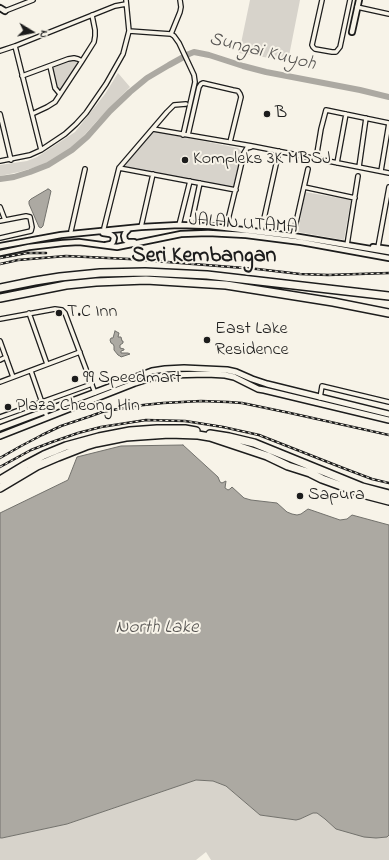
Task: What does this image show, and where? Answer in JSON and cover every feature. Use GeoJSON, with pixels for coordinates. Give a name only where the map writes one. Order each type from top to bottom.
{"type":"FeatureCollection","features":[{"type":"Feature","properties":{"kind":"highway"},"geometry":{"type":"LineString","coordinates":[[0,288],[68,276],[100,273],[145,272],[207,275],[389,296]]}},
{"type":"Feature","properties":{"kind":"highway"},"geometry":{"type":"LineString","coordinates":[[0,298],[66,285],[146,280],[226,285],[333,302],[389,313]]}},
{"type":"Feature","properties":{"kind":"highway"},"geometry":{"type":"LineString","coordinates":[[0,480],[44,455],[66,446],[99,436],[157,429],[184,429],[254,443],[362,487],[389,494]]}},
{"type":"Feature","properties":{"kind":"highway"},"geometry":{"type":"LineString","coordinates":[[0,488],[37,466],[58,456],[86,446],[126,437],[169,434],[210,437],[268,456],[288,466],[366,495],[389,501]]}},
{"type":"Feature","properties":{"kind":"main road"},"geometry":{"type":"LineString","coordinates":[[0,428],[157,370],[184,368],[227,370],[236,372],[259,382],[389,414]]}},
{"type":"Feature","properties":{"kind":"main road"},"geometry":{"type":"LineString","coordinates":[[0,436],[96,398],[133,378],[151,378],[167,375],[225,375],[234,377],[258,389],[389,420]]}},
{"type":"Feature","properties":{"kind":"street"},"geometry":{"type":"LineString","coordinates":[[0,13],[32,0]]}},
{"type":"Feature","properties":{"kind":"street"},"geometry":{"type":"LineString","coordinates":[[170,34],[180,12],[180,0]]}},
{"type":"Feature","properties":{"kind":"street"},"geometry":{"type":"LineString","coordinates":[[322,0],[312,47],[315,49],[332,52],[336,52],[341,45],[350,0]]}},
{"type":"Feature","properties":{"kind":"street"},"geometry":{"type":"LineString","coordinates":[[352,32],[359,0]]}},
{"type":"Feature","properties":{"kind":"street"},"geometry":{"type":"LineString","coordinates":[[0,51],[126,2],[129,31],[124,54],[106,84],[86,112],[65,134],[41,150],[30,155],[0,161]]}},
{"type":"Feature","properties":{"kind":"street"},"geometry":{"type":"LineString","coordinates":[[357,7],[389,14]]}},
{"type":"Feature","properties":{"kind":"street"},"geometry":{"type":"LineString","coordinates":[[0,8],[5,11]]}},
{"type":"Feature","properties":{"kind":"street"},"geometry":{"type":"LineString","coordinates":[[32,114],[55,102],[94,42],[96,30],[92,15]]}},
{"type":"Feature","properties":{"kind":"street"},"geometry":{"type":"LineString","coordinates":[[129,31],[170,34],[179,42],[194,75],[195,82],[186,135]]}},
{"type":"Feature","properties":{"kind":"street"},"geometry":{"type":"LineString","coordinates":[[15,46],[41,150]]}},
{"type":"Feature","properties":{"kind":"street"},"geometry":{"type":"LineString","coordinates":[[22,76],[68,59],[74,58],[82,61]]}},
{"type":"Feature","properties":{"kind":"street"},"geometry":{"type":"LineString","coordinates":[[50,66],[55,88],[60,94]]}},
{"type":"Feature","properties":{"kind":"street"},"geometry":{"type":"LineString","coordinates":[[186,135],[199,86],[204,83],[238,91],[241,97],[230,142]]}},
{"type":"Feature","properties":{"kind":"street"},"geometry":{"type":"LineString","coordinates":[[104,228],[119,168],[174,105],[186,104]]}},
{"type":"Feature","properties":{"kind":"street"},"geometry":{"type":"LineString","coordinates":[[316,159],[326,110],[389,123],[381,171]]}},
{"type":"Feature","properties":{"kind":"street"},"geometry":{"type":"LineString","coordinates":[[0,114],[11,160]]}},
{"type":"Feature","properties":{"kind":"street"},"geometry":{"type":"LineString","coordinates":[[337,163],[346,114]]}},
{"type":"Feature","properties":{"kind":"street"},"geometry":{"type":"LineString","coordinates":[[360,167],[366,118]]}},
{"type":"Feature","properties":{"kind":"street"},"geometry":{"type":"LineString","coordinates":[[152,129],[279,151],[389,173]]}},
{"type":"Feature","properties":{"kind":"street"},"geometry":{"type":"LineString","coordinates":[[239,144],[244,152]]}},
{"type":"Feature","properties":{"kind":"street"},"geometry":{"type":"LineString","coordinates":[[226,228],[244,152],[247,148],[252,146]]}},
{"type":"Feature","properties":{"kind":"street"},"geometry":{"type":"LineString","coordinates":[[261,232],[279,151]]}},
{"type":"Feature","properties":{"kind":"street"},"geometry":{"type":"LineString","coordinates":[[119,168],[236,190]]}},
{"type":"Feature","properties":{"kind":"street"},"geometry":{"type":"LineString","coordinates":[[71,231],[85,169]]}},
{"type":"Feature","properties":{"kind":"street"},"geometry":{"type":"LineString","coordinates":[[293,236],[308,170]]}},
{"type":"Feature","properties":{"kind":"street"},"geometry":{"type":"LineString","coordinates":[[141,227],[153,174]]}},
{"type":"Feature","properties":{"kind":"street"},"geometry":{"type":"LineString","coordinates":[[347,245],[358,176]]}},
{"type":"Feature","properties":{"kind":"street"},"geometry":{"type":"LineString","coordinates":[[179,225],[190,182]]}},
{"type":"Feature","properties":{"kind":"street"},"geometry":{"type":"LineString","coordinates":[[191,225],[200,184]]}},
{"type":"Feature","properties":{"kind":"street"},"geometry":{"type":"LineString","coordinates":[[304,187],[355,198]]}},
{"type":"Feature","properties":{"kind":"street"},"geometry":{"type":"LineString","coordinates":[[378,247],[389,187]]}},
{"type":"Feature","properties":{"kind":"street"},"geometry":{"type":"LineString","coordinates":[[0,207],[5,220]]}},
{"type":"Feature","properties":{"kind":"street"},"geometry":{"type":"LineString","coordinates":[[0,222],[26,216],[30,217],[32,227],[31,231],[0,238]]}},
{"type":"Feature","properties":{"kind":"street","name":"JALAN UTAMA"},"geometry":{"type":"LineString","coordinates":[[0,246],[52,237],[141,227],[191,225],[293,236],[389,252]]}},
{"type":"Feature","properties":{"kind":"street"},"geometry":{"type":"LineString","coordinates":[[52,237],[60,233],[71,231],[122,227],[129,229],[125,233],[125,240],[130,242],[142,242]]}},
{"type":"Feature","properties":{"kind":"street"},"geometry":{"type":"LineString","coordinates":[[97,232],[113,236],[114,242],[104,246]]}},
{"type":"Feature","properties":{"kind":"street","name":"JALAN UTAMA"},"geometry":{"type":"LineString","coordinates":[[0,253],[29,247],[80,242],[116,247],[181,234],[208,233],[300,242],[389,258]]}},
{"type":"Feature","properties":{"kind":"street"},"geometry":{"type":"LineString","coordinates":[[361,247],[378,247],[389,249]]}},
{"type":"Feature","properties":{"kind":"street"},"geometry":{"type":"LineString","coordinates":[[0,319],[55,309],[62,310],[65,313],[96,398]]}},
{"type":"Feature","properties":{"kind":"street"},"geometry":{"type":"LineString","coordinates":[[29,313],[47,364]]}},
{"type":"Feature","properties":{"kind":"street"},"geometry":{"type":"LineString","coordinates":[[0,341],[13,377]]}},
{"type":"Feature","properties":{"kind":"street"},"geometry":{"type":"LineString","coordinates":[[0,382],[80,352]]}},
{"type":"Feature","properties":{"kind":"street"},"geometry":{"type":"LineString","coordinates":[[0,360],[6,357]]}},
{"type":"Feature","properties":{"kind":"street"},"geometry":{"type":"LineString","coordinates":[[31,371],[47,417]]}},
{"type":"Feature","properties":{"kind":"street"},"geometry":{"type":"LineString","coordinates":[[0,417],[92,384]]}},
{"type":"Feature","properties":{"kind":"street"},"geometry":{"type":"LineString","coordinates":[[318,403],[322,386],[389,402]]}},
{"type":"Feature","properties":{"kind":"shaded area"},"geometry":{"type":"Polygon","coordinates":[[[250,0],[300,0],[288,61],[239,53],[250,0]]]}},
{"type":"Feature","properties":{"kind":"shaded area"},"geometry":{"type":"Polygon","coordinates":[[[73,59],[76,60],[78,66],[60,91],[57,88],[52,68],[73,59]]]}},
{"type":"Feature","properties":{"kind":"shaded area"},"geometry":{"type":"Polygon","coordinates":[[[118,73],[130,87],[80,140],[66,152],[43,165],[0,176],[0,165],[27,161],[37,157],[75,132],[105,94],[118,73]]]}},
{"type":"Feature","properties":{"kind":"shaded area","name":"Kompleks 3K MBSJ"},"geometry":{"type":"Polygon","coordinates":[[[153,131],[238,148],[242,152],[233,188],[124,167],[153,131]]]}},
{"type":"Feature","properties":{"kind":"shaded area"},"geometry":{"type":"Polygon","coordinates":[[[305,192],[351,200],[344,240],[298,232],[305,192]]]}},
{"type":"Feature","properties":{"kind":"shaded area"},"geometry":{"type":"Polygon","coordinates":[[[196,780],[213,781],[226,786],[260,815],[296,820],[313,813],[317,813],[336,829],[382,838],[389,835],[389,860],[211,860],[206,852],[196,860],[0,860],[0,839],[2,838],[67,824],[196,780]]]}},
{"type":"Feature","properties":{"kind":"water"},"geometry":{"type":"Polygon","coordinates":[[[48,189],[51,191],[43,226],[41,228],[39,227],[29,201],[48,189]]]}},
{"type":"Feature","properties":{"kind":"water"},"geometry":{"type":"Polygon","coordinates":[[[115,331],[119,333],[118,337],[121,337],[123,341],[120,348],[124,350],[121,351],[121,353],[130,354],[121,357],[114,350],[114,346],[110,340],[113,338],[115,331]]]}},
{"type":"Feature","properties":{"kind":"water","name":"North Lake"},"geometry":{"type":"Polygon","coordinates":[[[183,445],[218,477],[220,482],[222,483],[226,481],[225,488],[228,490],[232,487],[244,498],[277,503],[287,512],[297,515],[308,509],[340,520],[347,519],[352,515],[389,525],[389,835],[387,837],[364,837],[336,829],[317,813],[313,813],[296,820],[260,815],[226,786],[213,781],[196,780],[67,824],[0,838],[0,513],[68,480],[77,457],[121,446],[183,445]]]}},
{"type":"Feature","properties":{"kind":"waterway","name":"Sungai Kuyoh"},"geometry":{"type":"LineString","coordinates":[[0,179],[14,177],[48,165],[72,150],[87,137],[110,111],[147,78],[194,52],[266,72],[389,97]]}},
{"type":"Feature","properties":{"kind":"railway"},"geometry":{"type":"LineString","coordinates":[[0,258],[27,253],[46,253]]}},
{"type":"Feature","properties":{"kind":"railway"},"geometry":{"type":"LineString","coordinates":[[0,264],[18,260],[66,256],[129,259],[257,269],[300,274],[328,275],[389,273]]}},
{"type":"Feature","properties":{"kind":"railway"},"geometry":{"type":"LineString","coordinates":[[0,458],[61,426],[102,412],[134,406],[163,403],[201,401],[242,403],[389,435]]}},
{"type":"Feature","properties":{"kind":"railway"},"geometry":{"type":"LineString","coordinates":[[0,467],[31,450],[78,433],[101,427],[146,420],[185,421],[259,435],[372,479],[389,483]]}},
{"type":"Feature","properties":{"kind":"place","name":"B"},"geometry":{"type":"Point","coordinates":[267,114]}},
{"type":"Feature","properties":{"kind":"place","name":"Kompleks 3K MBSJ"},"geometry":{"type":"Point","coordinates":[185,160]}},
{"type":"Feature","properties":{"kind":"place","name":"T.C Inn"},"geometry":{"type":"Point","coordinates":[59,313]}},
{"type":"Feature","properties":{"kind":"place","name":"East Lake Residence"},"geometry":{"type":"Point","coordinates":[207,340]}},
{"type":"Feature","properties":{"kind":"place","name":"99 Speedmart"},"geometry":{"type":"Point","coordinates":[75,379]}},
{"type":"Feature","properties":{"kind":"place","name":"Plaza Cheong Hin"},"geometry":{"type":"Point","coordinates":[8,407]}},
{"type":"Feature","properties":{"kind":"place","name":"Sapura"},"geometry":{"type":"Point","coordinates":[300,496]}},
{"type":"Feature","properties":{"kind":"district","name":"Seri Kembangan"},"geometry":{"type":"Point","coordinates":[204,257]}}]}
